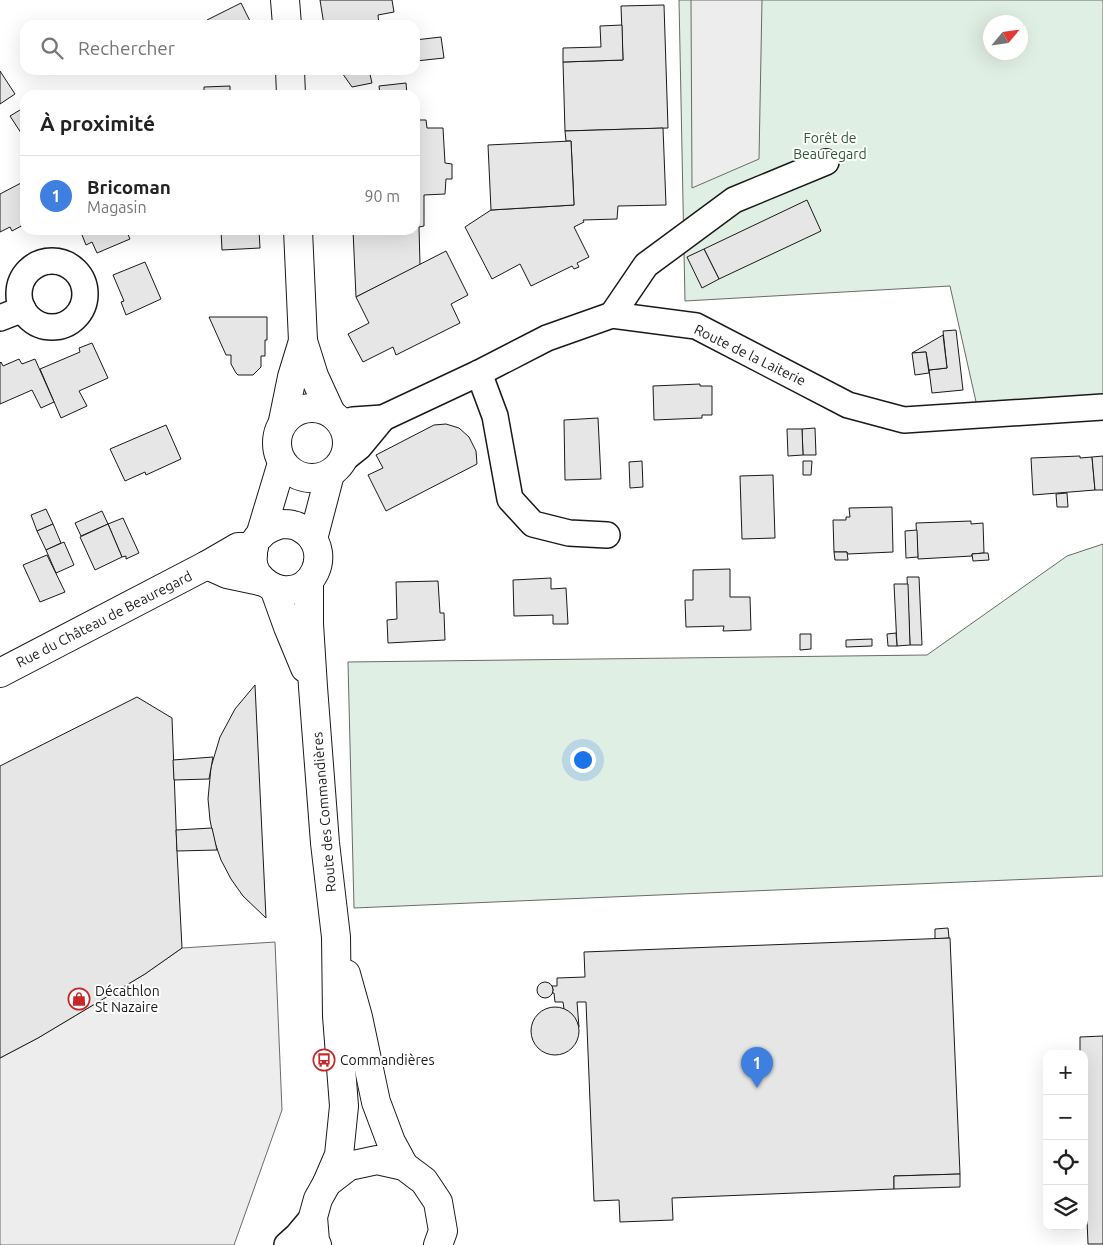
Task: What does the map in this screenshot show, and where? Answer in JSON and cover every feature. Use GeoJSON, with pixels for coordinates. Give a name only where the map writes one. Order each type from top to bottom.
{"type":"FeatureCollection","features":[{"type":"Feature","properties":{"kind":"main road"},"geometry":{"type":"LineString","coordinates":[[285,0],[287,20]]}},
{"type":"Feature","properties":{"kind":"main road"},"geometry":{"type":"LineString","coordinates":[[290,75],[291,90]]}},
{"type":"Feature","properties":{"kind":"main road"},"geometry":{"type":"LineString","coordinates":[[298,235],[303,341],[314,376],[346,434],[347,447],[337,466],[317,478],[304,478],[292,473],[282,463],[276,442],[278,431],[284,421],[294,412],[306,408],[318,408],[336,418]]}},
{"type":"Feature","properties":{"kind":"main road"},"geometry":{"type":"LineString","coordinates":[[284,421],[292,377],[303,341]]}},
{"type":"Feature","properties":{"kind":"main road","name":"Route des Commandières"},"geometry":{"type":"LineString","coordinates":[[282,463],[252,560],[256,572],[269,585],[313,687]]}},
{"type":"Feature","properties":{"kind":"main road","name":"Route des Commandières"},"geometry":{"type":"LineString","coordinates":[[317,1245],[313,1217],[318,1199],[328,1183],[339,1155],[344,1106],[337,1016],[336,937],[325,843],[313,687],[309,624],[309,581],[319,561],[318,549],[313,539],[337,466]]}},
{"type":"Feature","properties":{"kind":"main road"},"geometry":{"type":"LineString","coordinates":[[257,541],[269,528],[281,524],[294,525],[304,530],[313,539]]}},
{"type":"Feature","properties":{"kind":"main road","name":"Rue du Château de Beauregard"},"geometry":{"type":"LineString","coordinates":[[0,673],[207,566],[238,547],[257,541]]}},
{"type":"Feature","properties":{"kind":"main road","name":"Rue du Château de Beauregard"},"geometry":{"type":"LineString","coordinates":[[207,566],[227,574],[269,585]]}},
{"type":"Feature","properties":{"kind":"main road"},"geometry":{"type":"LineString","coordinates":[[269,585],[286,590],[299,588],[309,581]]}},
{"type":"Feature","properties":{"kind":"main road","name":"Route des Commandières"},"geometry":{"type":"LineString","coordinates":[[336,937],[358,1017],[376,1102],[391,1142],[404,1166]]}},
{"type":"Feature","properties":{"kind":"main road","name":"Route des Commandières"},"geometry":{"type":"LineString","coordinates":[[328,1183],[349,1166],[377,1160],[404,1166],[424,1181],[438,1202],[444,1232],[438,1245]]}},
{"type":"Feature","properties":{"kind":"street"},"geometry":{"type":"LineString","coordinates":[[612,315],[646,264],[734,200],[826,162]]}},
{"type":"Feature","properties":{"kind":"street","name":"Route de la Laiterie"},"geometry":{"type":"LineString","coordinates":[[336,418],[353,420],[383,418],[479,373],[547,338],[612,315],[696,326],[848,405],[904,420],[1103,408]]}},
{"type":"Feature","properties":{"kind":"street"},"geometry":{"type":"LineString","coordinates":[[479,373],[495,416],[510,500],[533,524],[569,533],[607,535]]}},
{"type":"Feature","properties":{"kind":"street","name":"Route de la Laiterie"},"geometry":{"type":"LineString","coordinates":[[337,466],[359,447],[383,418]]}},
{"type":"Feature","properties":{"kind":"street"},"geometry":{"type":"LineString","coordinates":[[288,1245],[313,1217]]}},
{"type":"Feature","properties":{"kind":"green space","name":"Forêt de Beauregard"},"geometry":{"type":"Polygon","coordinates":[[[679,0],[1103,0],[1103,407],[979,415],[950,286],[685,301],[679,0]]]}},
{"type":"Feature","properties":{"kind":"green space"},"geometry":{"type":"Polygon","coordinates":[[[1103,544],[1103,876],[354,908],[348,662],[927,655],[1067,556],[1103,544]]]}},
{"type":"Feature","properties":{"kind":"shaded area"},"geometry":{"type":"Polygon","coordinates":[[[691,0],[762,0],[759,159],[692,188],[691,0]]]}},
{"type":"Feature","properties":{"kind":"shaded area"},"geometry":{"type":"Polygon","coordinates":[[[275,942],[282,1110],[234,1245],[0,1245],[0,1058],[38,1038],[145,974],[182,948],[275,942]]]}},
{"type":"Feature","properties":{"kind":"building"},"geometry":{"type":"Polygon","coordinates":[[[320,0],[392,0],[394,12],[378,15],[378,20],[323,20],[320,0]]]}},
{"type":"Feature","properties":{"kind":"building"},"geometry":{"type":"Polygon","coordinates":[[[241,3],[250,20],[207,20],[241,3]]]}},
{"type":"Feature","properties":{"kind":"building"},"geometry":{"type":"Polygon","coordinates":[[[664,5],[668,128],[565,131],[563,62],[623,60],[621,6],[664,5]]]}},
{"type":"Feature","properties":{"kind":"building"},"geometry":{"type":"Polygon","coordinates":[[[622,25],[623,60],[563,62],[563,48],[601,47],[600,26],[622,25]]]}},
{"type":"Feature","properties":{"kind":"building"},"geometry":{"type":"Polygon","coordinates":[[[441,37],[444,58],[420,61],[420,39],[441,37]]]}},
{"type":"Feature","properties":{"kind":"building"},"geometry":{"type":"Polygon","coordinates":[[[0,71],[15,94],[0,104],[0,71]]]}},
{"type":"Feature","properties":{"kind":"building"},"geometry":{"type":"Polygon","coordinates":[[[344,75],[370,75],[372,83],[352,87],[344,75]]]}},
{"type":"Feature","properties":{"kind":"building"},"geometry":{"type":"Polygon","coordinates":[[[406,83],[407,90],[379,90],[379,86],[406,83]]]}},
{"type":"Feature","properties":{"kind":"building"},"geometry":{"type":"Polygon","coordinates":[[[230,86],[230,90],[204,90],[204,87],[230,86]]]}},
{"type":"Feature","properties":{"kind":"building"},"geometry":{"type":"Polygon","coordinates":[[[20,110],[20,131],[10,116],[20,110]]]}},
{"type":"Feature","properties":{"kind":"building"},"geometry":{"type":"Polygon","coordinates":[[[420,120],[426,120],[427,128],[443,128],[445,163],[452,164],[452,179],[446,179],[445,194],[424,195],[424,226],[420,227],[420,120]]]}},
{"type":"Feature","properties":{"kind":"building"},"geometry":{"type":"Polygon","coordinates":[[[663,128],[666,205],[618,206],[617,219],[583,220],[584,222],[574,227],[589,257],[577,263],[579,267],[574,269],[572,266],[531,286],[520,264],[492,279],[465,227],[491,210],[574,205],[571,141],[566,141],[565,131],[663,128]]]}},
{"type":"Feature","properties":{"kind":"building"},"geometry":{"type":"Polygon","coordinates":[[[571,141],[574,205],[491,210],[488,145],[571,141]]]}},
{"type":"Feature","properties":{"kind":"building"},"geometry":{"type":"Polygon","coordinates":[[[20,184],[20,227],[12,231],[10,227],[0,232],[0,194],[20,184]]]}},
{"type":"Feature","properties":{"kind":"building"},"geometry":{"type":"Polygon","coordinates":[[[807,200],[821,231],[719,279],[704,249],[807,200]]]}},
{"type":"Feature","properties":{"kind":"building"},"geometry":{"type":"Polygon","coordinates":[[[82,235],[128,235],[130,239],[97,253],[92,242],[86,245],[82,235]]]}},
{"type":"Feature","properties":{"kind":"building"},"geometry":{"type":"Polygon","coordinates":[[[221,235],[259,235],[260,248],[222,250],[221,235]]]}},
{"type":"Feature","properties":{"kind":"building"},"geometry":{"type":"Polygon","coordinates":[[[353,235],[419,235],[420,265],[356,297],[353,235]]]}},
{"type":"Feature","properties":{"kind":"building"},"geometry":{"type":"Polygon","coordinates":[[[704,249],[719,279],[702,288],[687,257],[704,249]]]}},
{"type":"Feature","properties":{"kind":"building"},"geometry":{"type":"Polygon","coordinates":[[[446,251],[468,295],[451,304],[460,323],[396,355],[393,347],[363,362],[348,334],[369,323],[356,297],[446,251]]]}},
{"type":"Feature","properties":{"kind":"building"},"geometry":{"type":"Polygon","coordinates":[[[145,262],[161,299],[126,315],[121,302],[124,301],[113,275],[145,262]]]}},
{"type":"Feature","properties":{"kind":"building"},"geometry":{"type":"Polygon","coordinates":[[[209,317],[267,317],[265,356],[261,356],[261,367],[253,375],[238,375],[236,373],[231,364],[231,355],[226,355],[209,317]]]}},
{"type":"Feature","properties":{"kind":"building"},"geometry":{"type":"Polygon","coordinates":[[[956,330],[963,390],[932,393],[929,370],[947,368],[943,331],[956,330]]]}},
{"type":"Feature","properties":{"kind":"building"},"geometry":{"type":"Polygon","coordinates":[[[943,335],[947,368],[929,370],[926,352],[912,353],[943,335]]]}},
{"type":"Feature","properties":{"kind":"building"},"geometry":{"type":"Polygon","coordinates":[[[92,343],[108,378],[79,391],[87,406],[61,418],[40,369],[80,352],[79,348],[92,343]]]}},
{"type":"Feature","properties":{"kind":"building"},"geometry":{"type":"Polygon","coordinates":[[[926,352],[929,373],[915,375],[912,353],[926,352]]]}},
{"type":"Feature","properties":{"kind":"building"},"geometry":{"type":"Polygon","coordinates":[[[19,359],[22,364],[35,359],[54,402],[41,408],[32,390],[0,404],[0,363],[3,366],[19,359]]]}},
{"type":"Feature","properties":{"kind":"building"},"geometry":{"type":"Polygon","coordinates":[[[700,384],[700,386],[712,386],[712,415],[702,415],[702,418],[654,420],[653,386],[700,384]]]}},
{"type":"Feature","properties":{"kind":"building"},"geometry":{"type":"Polygon","coordinates":[[[598,418],[601,479],[565,480],[564,420],[598,418]]]}},
{"type":"Feature","properties":{"kind":"building"},"geometry":{"type":"Polygon","coordinates":[[[446,424],[459,428],[469,437],[476,451],[477,464],[386,511],[368,475],[383,468],[376,455],[434,425],[446,424]]]}},
{"type":"Feature","properties":{"kind":"building"},"geometry":{"type":"Polygon","coordinates":[[[166,425],[181,459],[146,475],[145,472],[125,481],[110,449],[166,425]]]}},
{"type":"Feature","properties":{"kind":"building"},"geometry":{"type":"Polygon","coordinates":[[[815,428],[816,455],[803,455],[802,429],[815,428]]]}},
{"type":"Feature","properties":{"kind":"building"},"geometry":{"type":"Polygon","coordinates":[[[787,429],[802,429],[803,455],[788,456],[787,429]]]}},
{"type":"Feature","properties":{"kind":"building"},"geometry":{"type":"Polygon","coordinates":[[[1080,456],[1080,458],[1092,457],[1095,490],[1033,495],[1031,458],[1080,456]]]}},
{"type":"Feature","properties":{"kind":"building"},"geometry":{"type":"Polygon","coordinates":[[[1103,456],[1103,490],[1095,490],[1092,457],[1103,456]]]}},
{"type":"Feature","properties":{"kind":"building"},"geometry":{"type":"Polygon","coordinates":[[[642,461],[643,487],[630,488],[629,462],[642,461]]]}},
{"type":"Feature","properties":{"kind":"building"},"geometry":{"type":"Polygon","coordinates":[[[803,461],[812,461],[811,475],[803,475],[803,461]]]}},
{"type":"Feature","properties":{"kind":"building"},"geometry":{"type":"Polygon","coordinates":[[[773,475],[775,538],[742,539],[740,476],[773,475]]]}},
{"type":"Feature","properties":{"kind":"building"},"geometry":{"type":"Polygon","coordinates":[[[1067,493],[1068,507],[1057,507],[1056,494],[1067,493]]]}},
{"type":"Feature","properties":{"kind":"building"},"geometry":{"type":"Polygon","coordinates":[[[892,507],[893,552],[848,554],[847,552],[834,552],[833,520],[846,520],[846,517],[850,517],[849,508],[892,507]]]}},
{"type":"Feature","properties":{"kind":"building"},"geometry":{"type":"Polygon","coordinates":[[[46,509],[53,524],[37,531],[31,515],[46,509]]]}},
{"type":"Feature","properties":{"kind":"building"},"geometry":{"type":"Polygon","coordinates":[[[102,511],[108,524],[81,536],[75,523],[102,511]]]}},
{"type":"Feature","properties":{"kind":"building"},"geometry":{"type":"Polygon","coordinates":[[[123,518],[139,553],[126,559],[126,556],[122,557],[108,524],[123,518]]]}},
{"type":"Feature","properties":{"kind":"building"},"geometry":{"type":"Polygon","coordinates":[[[971,521],[971,524],[983,523],[984,553],[972,554],[972,556],[918,559],[916,523],[971,521]]]}},
{"type":"Feature","properties":{"kind":"building"},"geometry":{"type":"Polygon","coordinates":[[[53,524],[61,543],[46,550],[37,531],[53,524]]]}},
{"type":"Feature","properties":{"kind":"building"},"geometry":{"type":"Polygon","coordinates":[[[108,524],[122,557],[95,570],[80,537],[108,524]]]}},
{"type":"Feature","properties":{"kind":"building"},"geometry":{"type":"Polygon","coordinates":[[[917,530],[918,557],[906,558],[905,531],[917,530]]]}},
{"type":"Feature","properties":{"kind":"building"},"geometry":{"type":"Polygon","coordinates":[[[64,542],[74,565],[56,573],[46,550],[64,542]]]}},
{"type":"Feature","properties":{"kind":"building"},"geometry":{"type":"Polygon","coordinates":[[[834,552],[847,552],[848,560],[835,560],[834,552]]]}},
{"type":"Feature","properties":{"kind":"building"},"geometry":{"type":"Polygon","coordinates":[[[988,553],[989,560],[973,561],[972,554],[988,553]]]}},
{"type":"Feature","properties":{"kind":"building"},"geometry":{"type":"Polygon","coordinates":[[[47,555],[65,592],[40,602],[23,565],[47,555]]]}},
{"type":"Feature","properties":{"kind":"building"},"geometry":{"type":"Polygon","coordinates":[[[730,569],[730,597],[750,597],[751,630],[723,631],[724,626],[686,627],[685,600],[693,600],[693,570],[730,569]]]}},
{"type":"Feature","properties":{"kind":"building"},"geometry":{"type":"Polygon","coordinates":[[[907,577],[919,577],[922,645],[910,645],[907,577]]]}},
{"type":"Feature","properties":{"kind":"building"},"geometry":{"type":"Polygon","coordinates":[[[551,578],[551,589],[566,588],[568,624],[553,624],[553,615],[514,616],[513,580],[551,578]]]}},
{"type":"Feature","properties":{"kind":"building"},"geometry":{"type":"Polygon","coordinates":[[[438,581],[440,613],[444,613],[445,640],[388,643],[387,620],[397,619],[396,582],[438,581]]]}},
{"type":"Feature","properties":{"kind":"building"},"geometry":{"type":"Polygon","coordinates":[[[894,584],[908,584],[910,645],[897,646],[894,584]]]}},
{"type":"Feature","properties":{"kind":"building"},"geometry":{"type":"Polygon","coordinates":[[[896,633],[897,646],[888,646],[887,634],[896,633]]]}},
{"type":"Feature","properties":{"kind":"building"},"geometry":{"type":"Polygon","coordinates":[[[800,634],[811,634],[811,649],[800,650],[800,634]]]}},
{"type":"Feature","properties":{"kind":"building"},"geometry":{"type":"Polygon","coordinates":[[[872,639],[872,646],[846,647],[846,640],[872,639]]]}},
{"type":"Feature","properties":{"kind":"building"},"geometry":{"type":"Polygon","coordinates":[[[255,685],[266,918],[243,896],[221,860],[214,840],[208,799],[211,767],[220,737],[235,709],[255,685]]]}},
{"type":"Feature","properties":{"kind":"building"},"geometry":{"type":"Polygon","coordinates":[[[137,697],[172,718],[182,948],[145,974],[38,1038],[0,1058],[0,766],[137,697]]]}},
{"type":"Feature","properties":{"kind":"building"},"geometry":{"type":"Polygon","coordinates":[[[213,757],[209,779],[174,780],[173,760],[213,757]]]}},
{"type":"Feature","properties":{"kind":"building"},"geometry":{"type":"Polygon","coordinates":[[[212,828],[217,850],[177,851],[176,830],[212,828]]]}},
{"type":"Feature","properties":{"kind":"building"},"geometry":{"type":"Polygon","coordinates":[[[948,928],[949,938],[935,939],[935,929],[948,928]]]}},
{"type":"Feature","properties":{"kind":"building"},"geometry":{"type":"Polygon","coordinates":[[[950,938],[960,1174],[894,1176],[894,1189],[672,1198],[673,1220],[620,1222],[619,1200],[594,1201],[586,1002],[577,1002],[579,1027],[575,1019],[564,1009],[563,1002],[555,1002],[554,993],[552,993],[552,986],[557,986],[557,978],[585,977],[584,952],[950,938]]]}},
{"type":"Feature","properties":{"kind":"building"},"geometry":{"type":"Polygon","coordinates":[[[542,982],[548,982],[553,987],[551,996],[542,998],[537,993],[537,987],[542,982]]]}},
{"type":"Feature","properties":{"kind":"building"},"geometry":{"type":"Polygon","coordinates":[[[555,1007],[564,1009],[572,1014],[577,1022],[579,1031],[577,1040],[572,1048],[564,1053],[555,1055],[546,1053],[538,1048],[533,1040],[531,1031],[533,1022],[538,1014],[546,1009],[555,1007]]]}},
{"type":"Feature","properties":{"kind":"building"},"geometry":{"type":"Polygon","coordinates":[[[1103,1036],[1103,1244],[1088,1244],[1088,1050],[1080,1050],[1080,1037],[1103,1036]]]}},
{"type":"Feature","properties":{"kind":"building"},"geometry":{"type":"Polygon","coordinates":[[[960,1174],[960,1187],[894,1189],[894,1176],[960,1174]]]}},
{"type":"Feature","properties":{"kind":"place","name":"Décathlon St Nazaire"},"geometry":{"type":"Point","coordinates":[79,999]}},
{"type":"Feature","properties":{"kind":"place","name":"Commandières"},"geometry":{"type":"Point","coordinates":[324,1060]}},
{"type":"Feature","properties":{"kind":"place","name":"Bricoman"},"geometry":{"type":"Point","coordinates":[757,1088]}}]}
